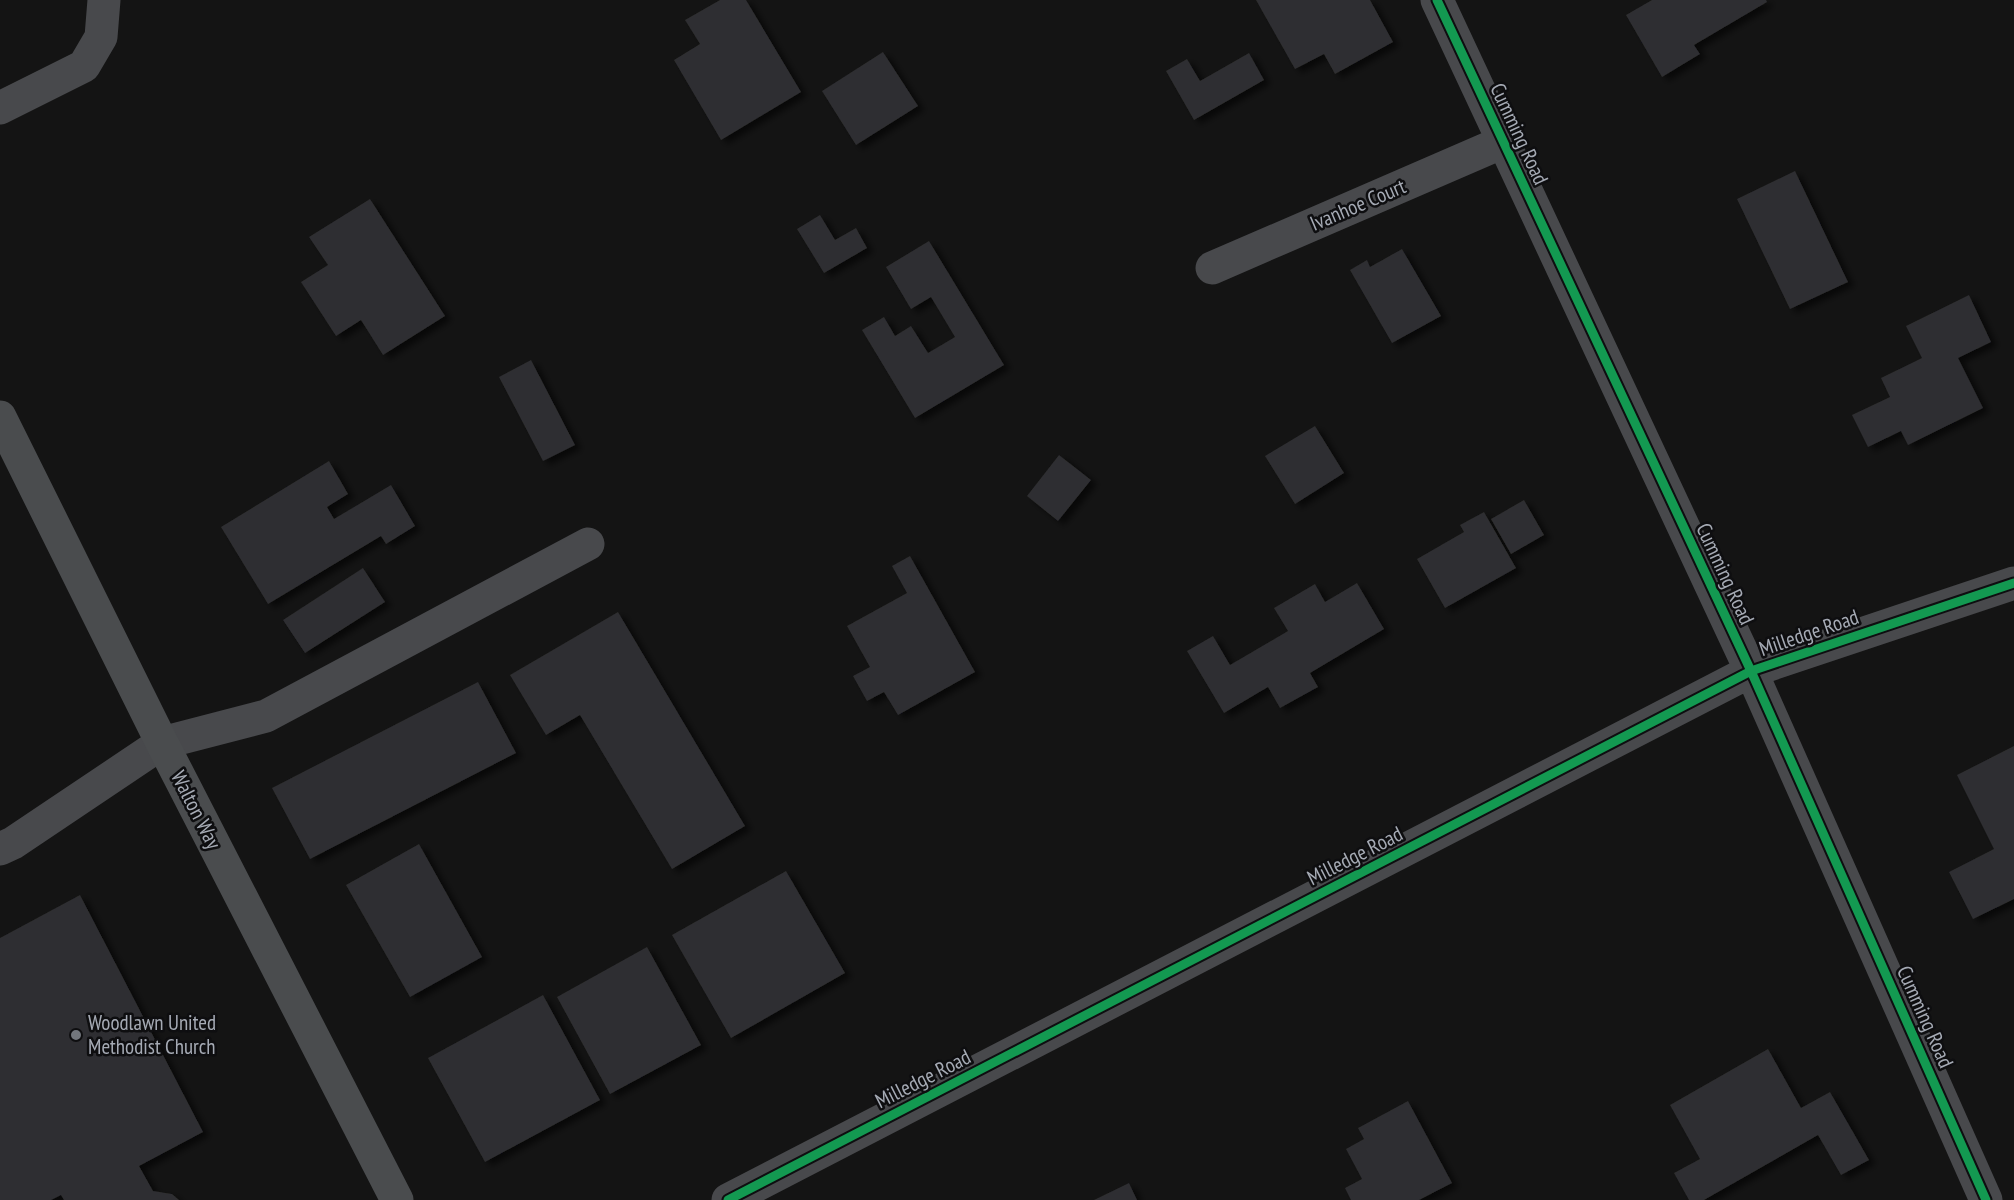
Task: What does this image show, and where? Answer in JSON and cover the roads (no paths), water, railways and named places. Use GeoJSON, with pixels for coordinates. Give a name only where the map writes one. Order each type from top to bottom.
{"type":"FeatureCollection","features":[{"type":"Feature","properties":{"kind":"main road","name":"Walton Way"},"geometry":{"type":"LineString","coordinates":[[0,417],[162,743],[397,1200]]}},
{"type":"Feature","properties":{"kind":"street"},"geometry":{"type":"LineString","coordinates":[[0,108],[84,66],[101,37],[104,0]]}},
{"type":"Feature","properties":{"kind":"street","name":"Cumming Road"},"geometry":{"type":"LineString","coordinates":[[1437,0],[1751,671],[1986,1200]]}},
{"type":"Feature","properties":{"kind":"street","name":"Ivanhoe Court"},"geometry":{"type":"LineString","coordinates":[[1212,268],[1503,142]]}},
{"type":"Feature","properties":{"kind":"street"},"geometry":{"type":"LineString","coordinates":[[0,849],[14,843],[162,743],[266,716],[588,544]]}},
{"type":"Feature","properties":{"kind":"street","name":"Milledge Road"},"geometry":{"type":"LineString","coordinates":[[728,1200],[777,1189],[1751,671],[2014,582]]}},
{"type":"Feature","properties":{"kind":"place","name":"Woodlawn United Methodist Church"},"geometry":{"type":"Point","coordinates":[76,1035]}}]}
